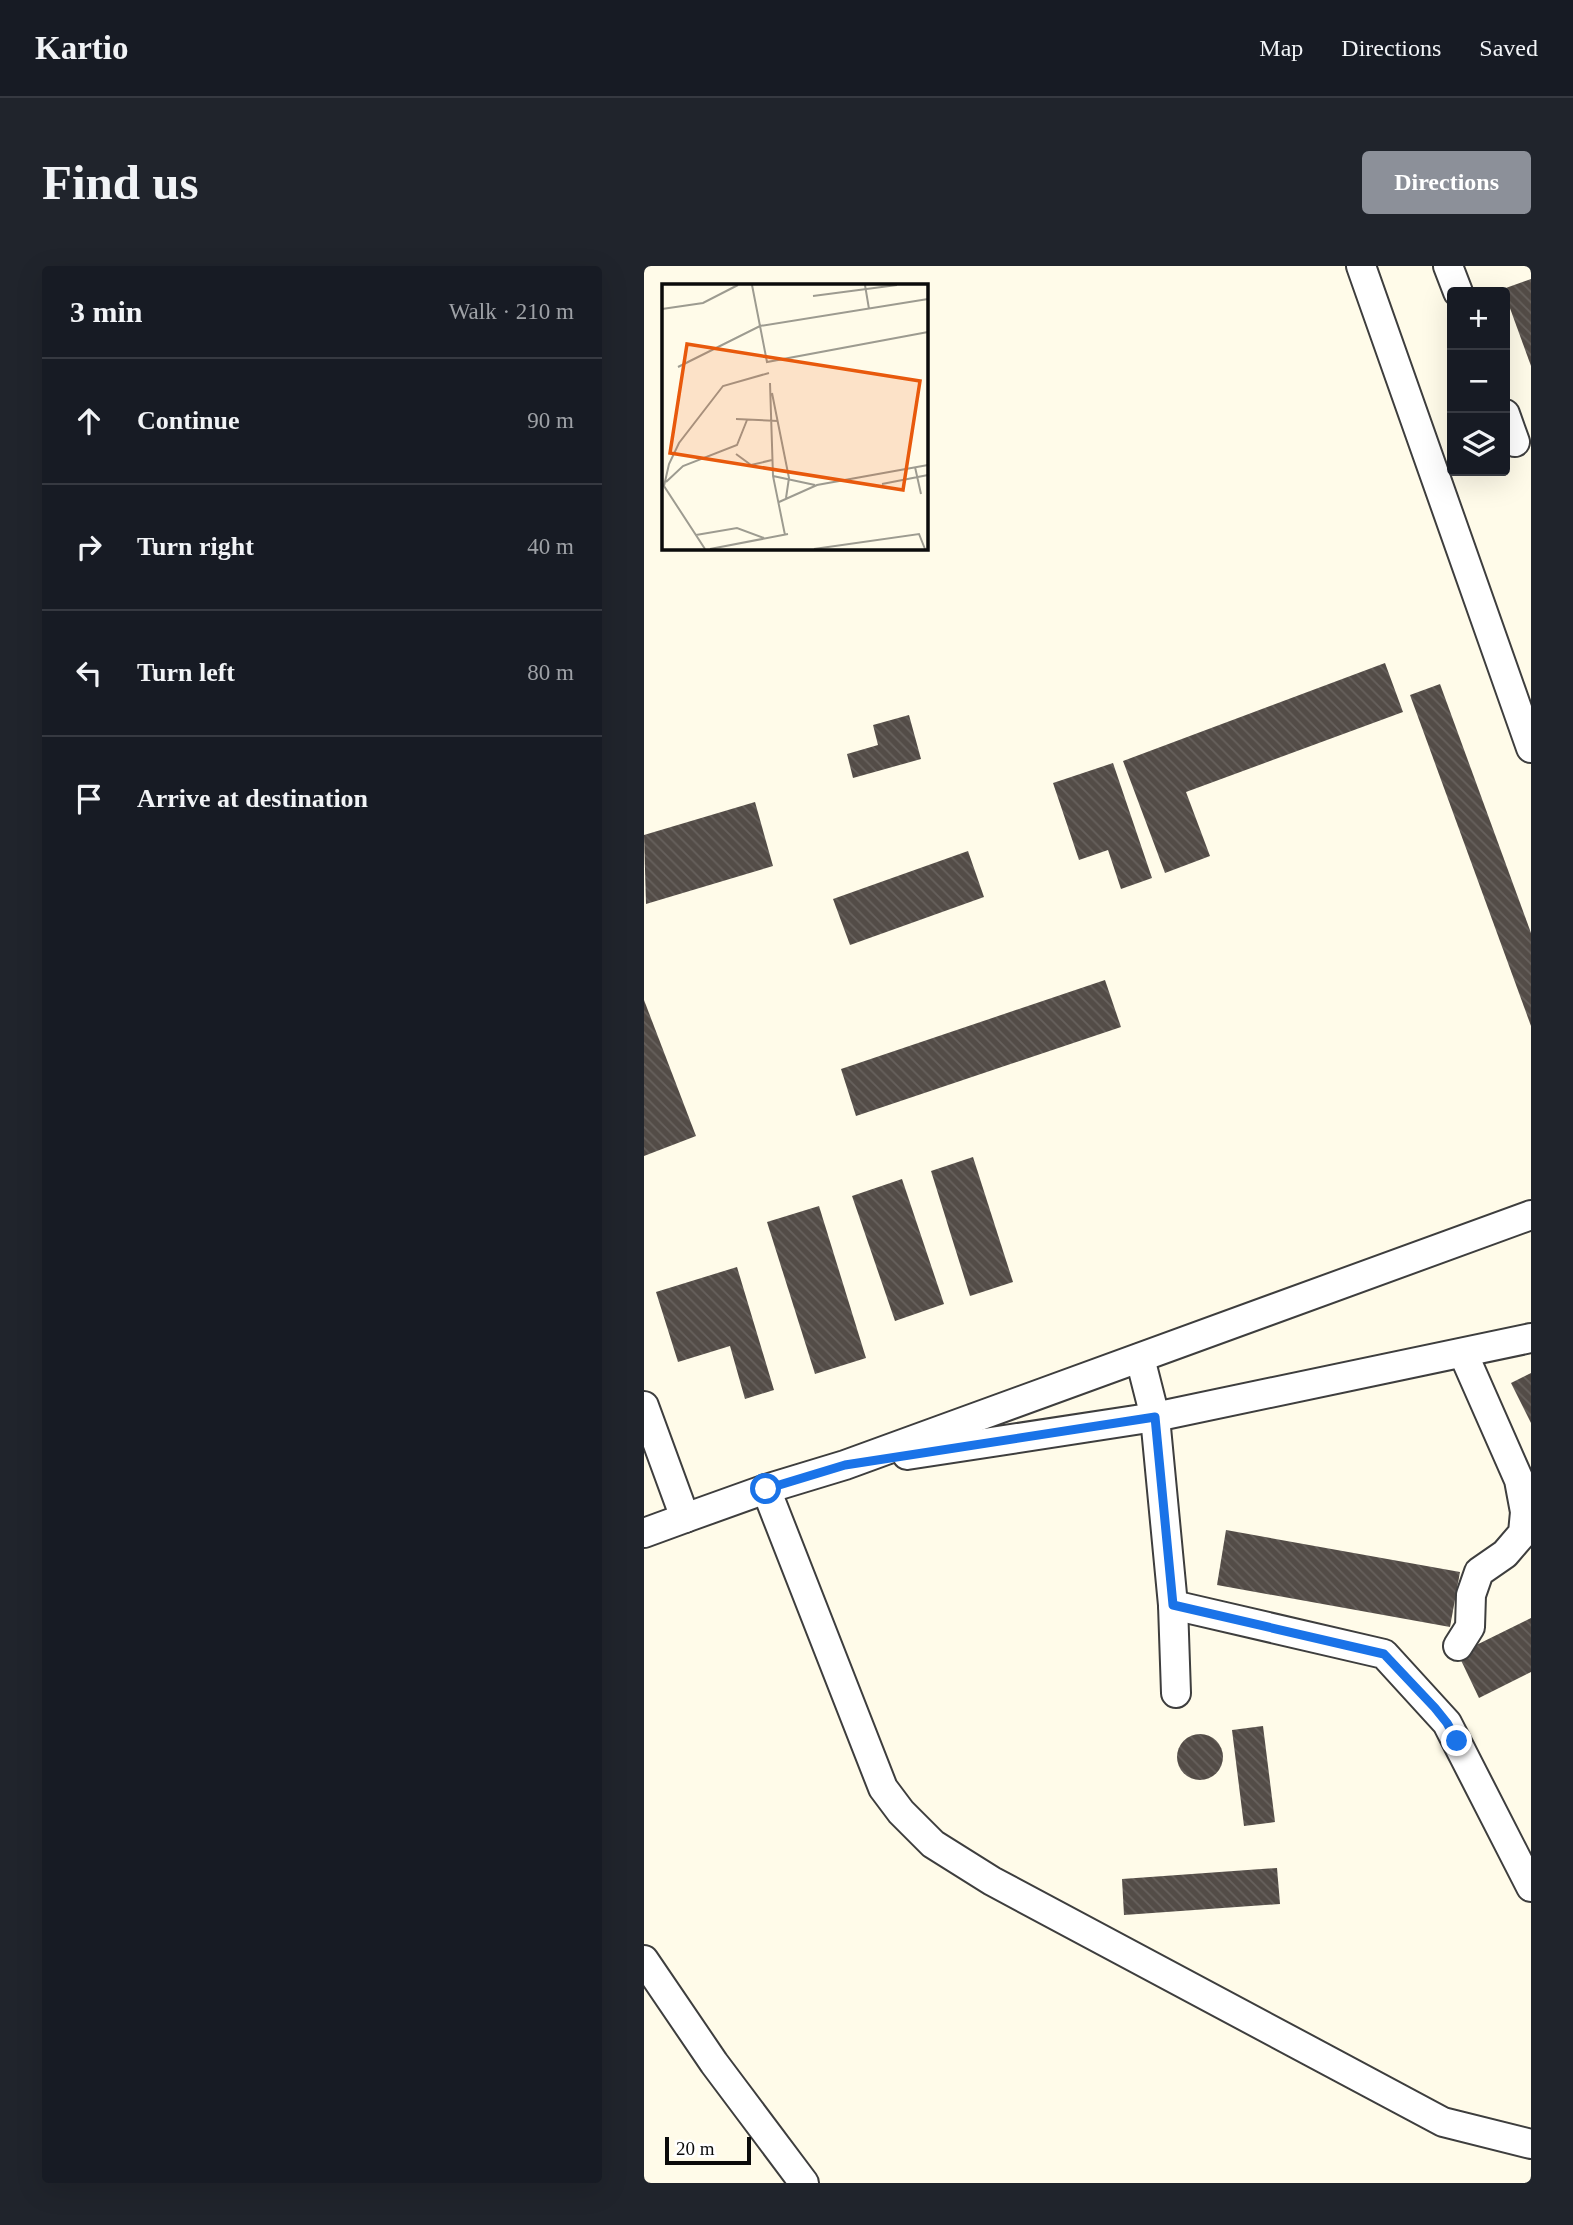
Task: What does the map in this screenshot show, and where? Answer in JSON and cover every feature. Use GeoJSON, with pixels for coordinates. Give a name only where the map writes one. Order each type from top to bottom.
{"type":"FeatureCollection","features":[{"type":"Feature","properties":{"kind":"street"},"geometry":{"type":"LineString","coordinates":[[1361,266],[1531,748]]}},
{"type":"Feature","properties":{"kind":"street"},"geometry":{"type":"LineString","coordinates":[[1448,266],[1456,287]]}},
{"type":"Feature","properties":{"kind":"street"},"geometry":{"type":"LineString","coordinates":[[1510,428],[1515,442]]}},
{"type":"Feature","properties":{"kind":"street"},"geometry":{"type":"LineString","coordinates":[[644,1533],[766,1489],[845,1465],[1531,1215]]}},
{"type":"Feature","properties":{"kind":"street"},"geometry":{"type":"LineString","coordinates":[[845,1465],[1155,1417],[1531,1338]]}},
{"type":"Feature","properties":{"kind":"street"},"geometry":{"type":"LineString","coordinates":[[1458,1646],[1470,1627],[1471,1595],[1479,1572],[1505,1554],[1523,1533],[1525,1512],[1518,1480],[1463,1353]]}},
{"type":"Feature","properties":{"kind":"street"},"geometry":{"type":"LineString","coordinates":[[1140,1357],[1155,1417],[1173,1605],[1176,1693]]}},
{"type":"Feature","properties":{"kind":"street"},"geometry":{"type":"LineString","coordinates":[[644,1406],[685,1518]]}},
{"type":"Feature","properties":{"kind":"street"},"geometry":{"type":"LineString","coordinates":[[766,1489],[883,1788],[901,1812],[933,1844],[992,1881],[1443,2122],[1531,2144]]}},
{"type":"Feature","properties":{"kind":"street"},"geometry":{"type":"LineString","coordinates":[[1173,1605],[1384,1654],[1447,1723],[1531,1887]]}},
{"type":"Feature","properties":{"kind":"street"},"geometry":{"type":"LineString","coordinates":[[644,1960],[714,2063],[804,2183]]}},
{"type":"Feature","properties":{"kind":"building"},"geometry":{"type":"Polygon","coordinates":[[[1531,279],[1531,366],[1510,308],[1509,287],[1531,279]]]}},
{"type":"Feature","properties":{"kind":"building"},"geometry":{"type":"Polygon","coordinates":[[[1385,663],[1403,712],[1186,792],[1210,856],[1165,873],[1123,761],[1385,663]]]}},
{"type":"Feature","properties":{"kind":"building"},"geometry":{"type":"Polygon","coordinates":[[[1440,684],[1531,933],[1531,1026],[1410,695],[1440,684]]]}},
{"type":"Feature","properties":{"kind":"building"},"geometry":{"type":"Polygon","coordinates":[[[909,715],[921,759],[853,778],[847,754],[878,745],[873,725],[909,715]]]}},
{"type":"Feature","properties":{"kind":"building"},"geometry":{"type":"Polygon","coordinates":[[[1113,763],[1152,878],[1121,889],[1108,850],[1079,860],[1053,783],[1113,763]]]}},
{"type":"Feature","properties":{"kind":"building"},"geometry":{"type":"Polygon","coordinates":[[[755,802],[773,866],[646,904],[644,835],[755,802]]]}},
{"type":"Feature","properties":{"kind":"building"},"geometry":{"type":"Polygon","coordinates":[[[968,851],[984,897],[850,945],[833,899],[968,851]]]}},
{"type":"Feature","properties":{"kind":"building"},"geometry":{"type":"Polygon","coordinates":[[[1105,980],[1121,1027],[856,1116],[841,1069],[1105,980]]]}},
{"type":"Feature","properties":{"kind":"building"},"geometry":{"type":"Polygon","coordinates":[[[644,1000],[696,1136],[644,1156],[644,1000]]]}},
{"type":"Feature","properties":{"kind":"building"},"geometry":{"type":"Polygon","coordinates":[[[973,1157],[1013,1282],[970,1296],[931,1171],[973,1157]]]}},
{"type":"Feature","properties":{"kind":"building"},"geometry":{"type":"Polygon","coordinates":[[[902,1179],[944,1304],[895,1321],[852,1196],[902,1179]]]}},
{"type":"Feature","properties":{"kind":"building"},"geometry":{"type":"Polygon","coordinates":[[[819,1206],[866,1358],[815,1374],[767,1222],[819,1206]]]}},
{"type":"Feature","properties":{"kind":"building"},"geometry":{"type":"Polygon","coordinates":[[[737,1267],[774,1390],[745,1399],[730,1346],[678,1362],[656,1292],[737,1267]]]}},
{"type":"Feature","properties":{"kind":"building"},"geometry":{"type":"Polygon","coordinates":[[[1531,1373],[1531,1423],[1511,1383],[1531,1373]]]}},
{"type":"Feature","properties":{"kind":"building"},"geometry":{"type":"Polygon","coordinates":[[[1226,1530],[1460,1572],[1450,1627],[1217,1585],[1226,1530]]]}},
{"type":"Feature","properties":{"kind":"building"},"geometry":{"type":"Polygon","coordinates":[[[1531,1618],[1531,1672],[1479,1698],[1458,1654],[1531,1618]]]}},
{"type":"Feature","properties":{"kind":"building"},"geometry":{"type":"Polygon","coordinates":[[[1263,1726],[1275,1822],[1244,1826],[1232,1730],[1263,1726]]]}},
{"type":"Feature","properties":{"kind":"building"},"geometry":{"type":"Polygon","coordinates":[[[1200,1734],[1209,1735],[1216,1741],[1222,1748],[1222,1766],[1216,1773],[1209,1779],[1200,1780],[1191,1779],[1184,1773],[1178,1766],[1177,1757],[1178,1748],[1184,1741],[1191,1735],[1200,1734]]]}},
{"type":"Feature","properties":{"kind":"building"},"geometry":{"type":"Polygon","coordinates":[[[1277,1868],[1280,1904],[1124,1915],[1122,1879],[1277,1868]]]}},
{"type":"Feature","properties":{"kind":"route"},"geometry":{"type":"LineString","coordinates":[[766,1489],[845,1465],[1155,1417],[1173,1605],[1384,1654],[1435,1708],[1457,1741]]}}]}
